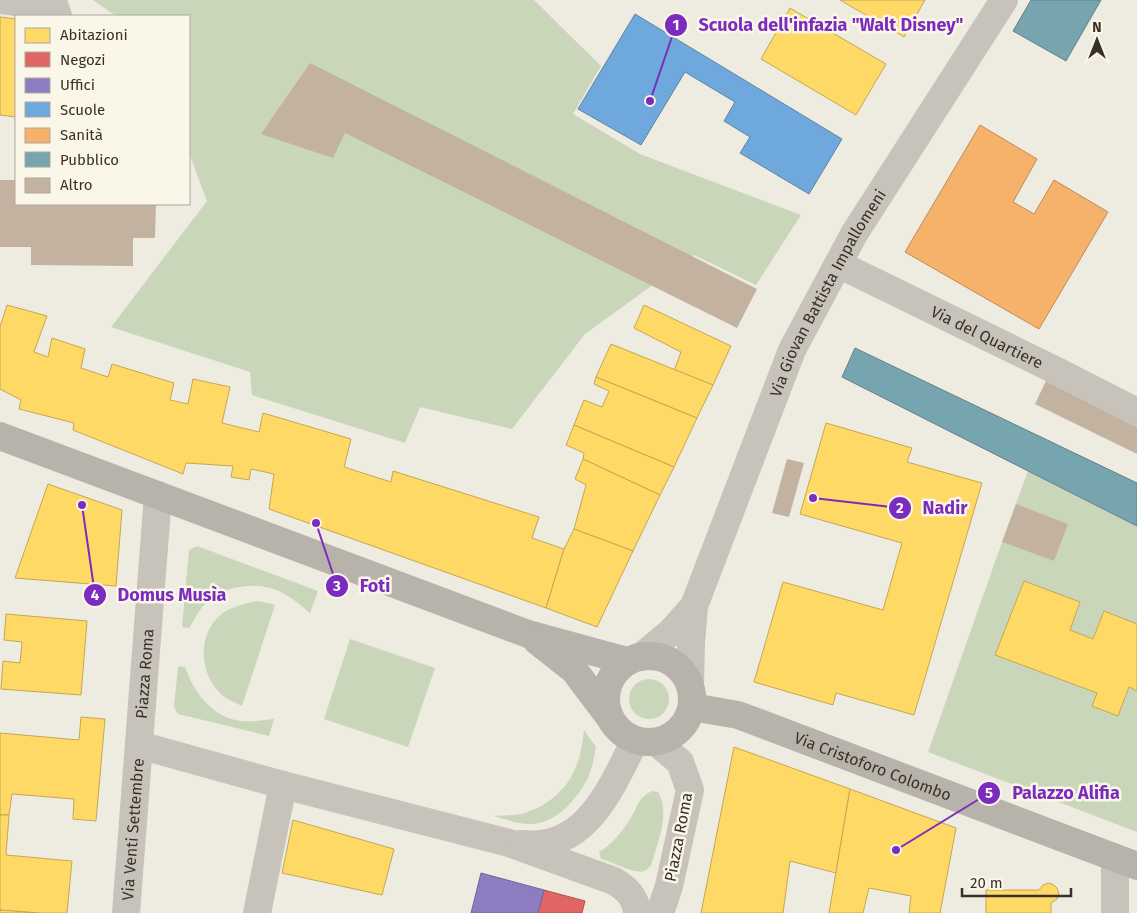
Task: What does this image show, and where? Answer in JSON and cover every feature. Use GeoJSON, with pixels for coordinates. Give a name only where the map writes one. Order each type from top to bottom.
{"type":"FeatureCollection","features":[{"type":"Feature","properties":{"kind":"main road"},"geometry":{"type":"LineString","coordinates":[[0,436],[158,495]]}},
{"type":"Feature","properties":{"kind":"main road","name":"Piazza Roma"},"geometry":{"type":"LineString","coordinates":[[158,495],[528,634],[634,659],[654,656],[666,659],[685,675],[691,696]]}},
{"type":"Feature","properties":{"kind":"main road","name":"Piazza Roma"},"geometry":{"type":"LineString","coordinates":[[528,634],[574,670],[608,715],[614,726],[624,735],[646,741]]}},
{"type":"Feature","properties":{"kind":"main road"},"geometry":{"type":"LineString","coordinates":[[608,715],[606,690],[610,679],[617,669],[634,659]]}},
{"type":"Feature","properties":{"kind":"main road"},"geometry":{"type":"LineString","coordinates":[[646,741],[668,738],[679,730],[687,720],[691,696]]}},
{"type":"Feature","properties":{"kind":"main road","name":"Via Cristoforo Colombo"},"geometry":{"type":"LineString","coordinates":[[691,696],[1126,862]]}},
{"type":"Feature","properties":{"kind":"street"},"geometry":{"type":"LineString","coordinates":[[0,0],[55,7],[58,15]]}},
{"type":"Feature","properties":{"kind":"street","name":"Via Giovan Battista Impallomeni"},"geometry":{"type":"LineString","coordinates":[[691,696],[691,643],[694,606],[792,350],[854,234],[1004,0]]}},
{"type":"Feature","properties":{"kind":"street","name":"Via del Quartiere"},"geometry":{"type":"LineString","coordinates":[[838,264],[1137,412]]}},
{"type":"Feature","properties":{"kind":"street","name":"Piazza Roma"},"geometry":{"type":"LineString","coordinates":[[139,745],[158,495]]}},
{"type":"Feature","properties":{"kind":"street","name":"Via Giovan Battista Impallomeni"},"geometry":{"type":"LineString","coordinates":[[634,659],[671,632],[694,606]]}},
{"type":"Feature","properties":{"kind":"street"},"geometry":{"type":"LineString","coordinates":[[509,843],[540,844],[564,837],[584,824],[646,741]]}},
{"type":"Feature","properties":{"kind":"street","name":"Piazza Roma"},"geometry":{"type":"LineString","coordinates":[[646,741],[680,762],[690,790],[669,886],[660,913]]}},
{"type":"Feature","properties":{"kind":"street"},"geometry":{"type":"LineString","coordinates":[[139,745],[283,785],[509,843],[614,881],[628,890],[637,904],[637,913]]}},
{"type":"Feature","properties":{"kind":"street","name":"Via Venti Settembre"},"geometry":{"type":"LineString","coordinates":[[126,913],[139,745]]}},
{"type":"Feature","properties":{"kind":"street"},"geometry":{"type":"LineString","coordinates":[[256,913],[283,785]]}},
{"type":"Feature","properties":{"kind":"street"},"geometry":{"type":"LineString","coordinates":[[1115,913],[1126,862]]}},
{"type":"Feature","properties":{"kind":"green space"},"geometry":{"type":"Polygon","coordinates":[[[93,0],[534,0],[601,66],[573,114],[640,154],[801,215],[756,285],[694,255],[585,334],[512,429],[420,407],[405,443],[252,395],[250,372],[111,327],[207,201],[190,156],[190,15],[115,15],[93,0]]]}},
{"type":"Feature","properties":{"kind":"green space"},"geometry":{"type":"Polygon","coordinates":[[[1028,471],[1137,526],[1137,832],[928,752],[1028,471]]]}},
{"type":"Feature","properties":{"kind":"green space"},"geometry":{"type":"Polygon","coordinates":[[[197,546],[318,591],[310,613],[281,592],[263,587],[243,586],[215,596],[202,608],[189,628],[182,627],[189,550],[197,546]]]}},
{"type":"Feature","properties":{"kind":"green space"},"geometry":{"type":"Polygon","coordinates":[[[258,601],[275,605],[242,706],[229,700],[213,684],[205,665],[204,645],[211,626],[221,614],[236,606],[258,601]]]}},
{"type":"Feature","properties":{"kind":"green space"},"geometry":{"type":"Polygon","coordinates":[[[350,639],[435,668],[408,747],[324,719],[350,639]]]}},
{"type":"Feature","properties":{"kind":"green space"},"geometry":{"type":"Polygon","coordinates":[[[178,666],[185,667],[199,695],[222,715],[242,721],[274,719],[269,736],[178,714],[174,707],[178,666]]]}},
{"type":"Feature","properties":{"kind":"green space"},"geometry":{"type":"Polygon","coordinates":[[[649,679],[663,685],[669,699],[663,713],[649,719],[635,713],[629,699],[635,685],[649,679]]]}},
{"type":"Feature","properties":{"kind":"green space"},"geometry":{"type":"Polygon","coordinates":[[[584,730],[596,747],[593,764],[582,788],[564,809],[549,820],[532,824],[518,823],[494,816],[525,813],[551,800],[575,770],[584,730]]]}},
{"type":"Feature","properties":{"kind":"green space"},"geometry":{"type":"Polygon","coordinates":[[[652,791],[658,792],[662,801],[663,819],[662,829],[651,866],[645,871],[640,872],[601,859],[599,852],[608,846],[619,834],[643,797],[652,791]]]}},
{"type":"Feature","properties":{"kind":"building: Abitazioni"},"geometry":{"type":"Polygon","coordinates":[[[840,0],[925,0],[904,37],[840,0]]]}},
{"type":"Feature","properties":{"kind":"building: Abitazioni"},"geometry":{"type":"Polygon","coordinates":[[[790,8],[886,64],[856,115],[761,59],[790,8]]]}},
{"type":"Feature","properties":{"kind":"building: Abitazioni"},"geometry":{"type":"Polygon","coordinates":[[[0,17],[15,19],[15,117],[0,115],[0,17]]]}},
{"type":"Feature","properties":{"kind":"building: Abitazioni"},"geometry":{"type":"Polygon","coordinates":[[[7,305],[47,316],[34,352],[48,357],[52,338],[85,349],[81,368],[108,377],[112,364],[174,383],[170,400],[188,404],[193,379],[230,387],[222,423],[259,432],[263,413],[351,439],[344,467],[391,482],[393,471],[539,517],[532,538],[564,549],[546,608],[269,509],[274,474],[251,469],[249,480],[231,477],[233,466],[186,463],[183,474],[73,430],[74,423],[19,409],[21,400],[0,389],[0,327],[7,305]]]}},
{"type":"Feature","properties":{"kind":"building: Abitazioni"},"geometry":{"type":"Polygon","coordinates":[[[644,305],[731,346],[713,385],[674,371],[681,352],[634,328],[644,305]]]}},
{"type":"Feature","properties":{"kind":"building: Abitazioni"},"geometry":{"type":"Polygon","coordinates":[[[611,344],[713,385],[697,418],[596,377],[611,344]]]}},
{"type":"Feature","properties":{"kind":"building: Abitazioni"},"geometry":{"type":"Polygon","coordinates":[[[596,377],[697,418],[674,467],[574,425],[584,400],[602,407],[609,391],[594,384],[596,377]]]}},
{"type":"Feature","properties":{"kind":"building: Abitazioni"},"geometry":{"type":"Polygon","coordinates":[[[826,423],[912,448],[907,462],[982,483],[914,715],[836,693],[833,705],[754,682],[783,582],[883,610],[902,543],[800,514],[826,423]]]}},
{"type":"Feature","properties":{"kind":"building: Abitazioni"},"geometry":{"type":"Polygon","coordinates":[[[574,425],[674,467],[660,495],[583,459],[584,453],[566,445],[574,425]]]}},
{"type":"Feature","properties":{"kind":"building: Abitazioni"},"geometry":{"type":"Polygon","coordinates":[[[583,459],[660,495],[633,551],[574,529],[586,485],[575,479],[583,459]]]}},
{"type":"Feature","properties":{"kind":"building: Abitazioni"},"geometry":{"type":"Polygon","coordinates":[[[48,484],[122,510],[116,586],[15,578],[48,484]]]}},
{"type":"Feature","properties":{"kind":"building: Abitazioni"},"geometry":{"type":"Polygon","coordinates":[[[574,529],[633,551],[597,627],[546,608],[564,549],[574,529]]]}},
{"type":"Feature","properties":{"kind":"building: Abitazioni"},"geometry":{"type":"Polygon","coordinates":[[[1024,581],[1080,602],[1070,630],[1093,639],[1104,611],[1137,624],[1137,691],[1129,687],[1118,716],[1092,706],[1097,693],[995,655],[1024,581]]]}},
{"type":"Feature","properties":{"kind":"building: Abitazioni"},"geometry":{"type":"Polygon","coordinates":[[[6,614],[87,621],[81,695],[1,689],[3,661],[20,663],[22,642],[4,640],[6,614]]]}},
{"type":"Feature","properties":{"kind":"building: Abitazioni"},"geometry":{"type":"Polygon","coordinates":[[[81,717],[105,719],[96,821],[73,819],[74,799],[12,794],[9,815],[0,815],[0,733],[79,740],[81,717]]]}},
{"type":"Feature","properties":{"kind":"building: Abitazioni"},"geometry":{"type":"Polygon","coordinates":[[[734,747],[850,789],[836,873],[790,861],[783,913],[701,913],[734,747]]]}},
{"type":"Feature","properties":{"kind":"building: Abitazioni"},"geometry":{"type":"Polygon","coordinates":[[[850,789],[956,828],[940,913],[909,913],[911,896],[869,888],[863,913],[829,913],[850,789]]]}},
{"type":"Feature","properties":{"kind":"building: Abitazioni"},"geometry":{"type":"Polygon","coordinates":[[[0,815],[9,815],[6,855],[72,861],[67,913],[0,910],[0,815]]]}},
{"type":"Feature","properties":{"kind":"building: Abitazioni"},"geometry":{"type":"Polygon","coordinates":[[[293,820],[394,849],[382,895],[282,873],[293,820]]]}},
{"type":"Feature","properties":{"kind":"building: Abitazioni"},"geometry":{"type":"Polygon","coordinates":[[[1049,883],[1057,888],[1059,894],[1057,899],[1051,903],[1051,913],[986,913],[986,890],[1039,890],[1043,885],[1049,883]]]}},
{"type":"Feature","properties":{"kind":"building: Abitazioni"},"geometry":{"type":"Polygon","coordinates":[[[0,910],[38,913],[0,913],[0,910]]]}},
{"type":"Feature","properties":{"kind":"building: Negozi"},"geometry":{"type":"Polygon","coordinates":[[[544,890],[585,901],[582,913],[538,913],[544,890]]]}},
{"type":"Feature","properties":{"kind":"building: Uffici"},"geometry":{"type":"Polygon","coordinates":[[[481,873],[544,890],[538,913],[471,913],[481,873]]]}},
{"type":"Feature","properties":{"kind":"building: Scuole"},"geometry":{"type":"Polygon","coordinates":[[[635,14],[842,139],[809,194],[740,153],[750,137],[724,121],[735,102],[685,72],[641,145],[578,109],[635,14]]]}},
{"type":"Feature","properties":{"kind":"building: Sanità"},"geometry":{"type":"Polygon","coordinates":[[[980,125],[1037,159],[1013,202],[1034,214],[1054,180],[1108,212],[1039,329],[905,252],[980,125]]]}},
{"type":"Feature","properties":{"kind":"building: Pubblico"},"geometry":{"type":"Polygon","coordinates":[[[1031,0],[1101,0],[1066,61],[1013,31],[1031,0]]]}},
{"type":"Feature","properties":{"kind":"building: Pubblico"},"geometry":{"type":"Polygon","coordinates":[[[855,348],[1137,483],[1137,526],[842,377],[855,348]]]}},
{"type":"Feature","properties":{"kind":"building: Altro"},"geometry":{"type":"Polygon","coordinates":[[[310,63],[757,289],[737,328],[345,133],[333,158],[261,134],[310,63]]]}},
{"type":"Feature","properties":{"kind":"building: Altro"},"geometry":{"type":"Polygon","coordinates":[[[0,180],[15,180],[15,205],[156,205],[155,238],[133,238],[133,266],[31,265],[31,247],[0,247],[0,180]]]}},
{"type":"Feature","properties":{"kind":"building: Altro"},"geometry":{"type":"Polygon","coordinates":[[[1046,381],[1137,427],[1137,454],[1035,404],[1046,381]]]}},
{"type":"Feature","properties":{"kind":"building: Altro"},"geometry":{"type":"Polygon","coordinates":[[[787,459],[804,463],[789,517],[772,513],[787,459]]]}},
{"type":"Feature","properties":{"kind":"building: Altro"},"geometry":{"type":"Polygon","coordinates":[[[1016,504],[1068,524],[1054,561],[1002,542],[1016,504]]]}},
{"type":"Feature","properties":{"kind":"place","name":"Scuola dell'infazia \"Walt Disney\""},"geometry":{"type":"Point","coordinates":[650,101]}},
{"type":"Feature","properties":{"kind":"place","name":"Nadir"},"geometry":{"type":"Point","coordinates":[813,498]}},
{"type":"Feature","properties":{"kind":"place","name":"Domus Musìa"},"geometry":{"type":"Point","coordinates":[82,505]}},
{"type":"Feature","properties":{"kind":"place","name":"Foti"},"geometry":{"type":"Point","coordinates":[316,523]}},
{"type":"Feature","properties":{"kind":"place","name":"Palazzo Alifia"},"geometry":{"type":"Point","coordinates":[896,850]}}]}
